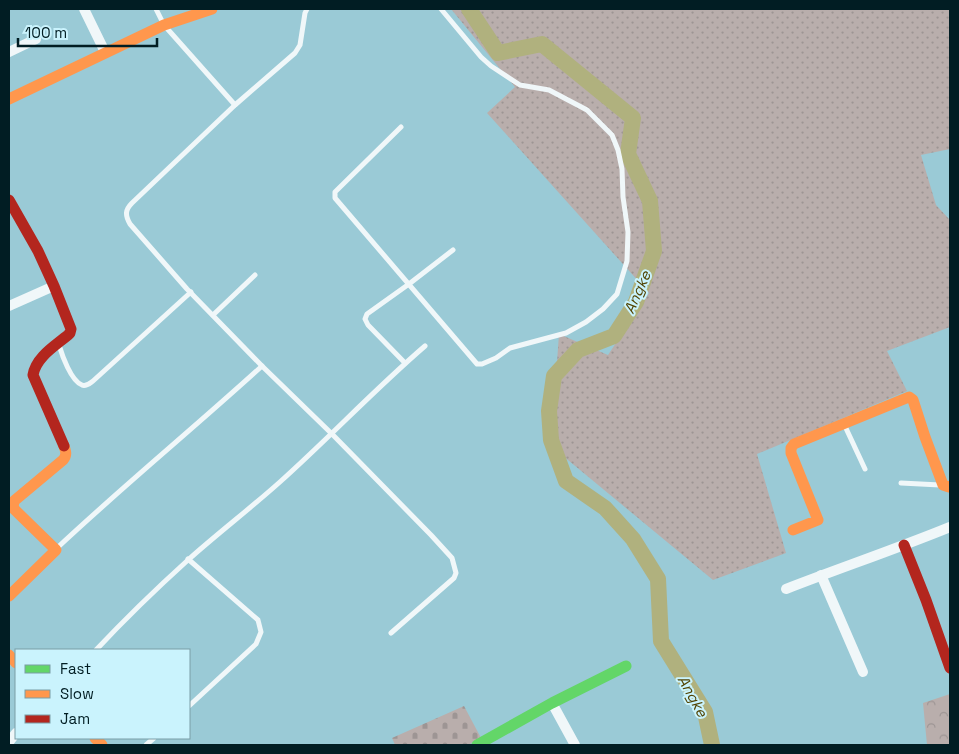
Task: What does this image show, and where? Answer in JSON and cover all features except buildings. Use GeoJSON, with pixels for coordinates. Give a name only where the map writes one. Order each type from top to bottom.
{"type":"FeatureCollection","features":[{"type":"Feature","properties":{"kind":"street"},"geometry":{"type":"LineString","coordinates":[[84,9],[105,52]]}},
{"type":"Feature","properties":{"kind":"street"},"geometry":{"type":"LineString","coordinates":[[9,97],[194,11],[212,9]]}},
{"type":"Feature","properties":{"kind":"street"},"geometry":{"type":"LineString","coordinates":[[9,52],[36,39]]}},
{"type":"Feature","properties":{"kind":"street"},"geometry":{"type":"LineString","coordinates":[[9,596],[56,550],[13,508],[14,501],[17,498],[66,456],[66,451],[33,375],[34,368],[39,360],[70,333],[54,286],[38,251],[10,204]]}},
{"type":"Feature","properties":{"kind":"street"},"geometry":{"type":"LineString","coordinates":[[9,306],[54,286]]}},
{"type":"Feature","properties":{"kind":"street"},"geometry":{"type":"LineString","coordinates":[[793,530],[818,520],[791,452],[794,444],[909,398],[913,400],[925,437],[948,486]]}},
{"type":"Feature","properties":{"kind":"street"},"geometry":{"type":"LineString","coordinates":[[786,589],[904,546],[950,527]]}},
{"type":"Feature","properties":{"kind":"street"},"geometry":{"type":"LineString","coordinates":[[904,546],[926,600],[950,668]]}},
{"type":"Feature","properties":{"kind":"street"},"geometry":{"type":"LineString","coordinates":[[821,575],[863,672]]}},
{"type":"Feature","properties":{"kind":"street"},"geometry":{"type":"LineString","coordinates":[[484,744],[552,703],[626,666]]}},
{"type":"Feature","properties":{"kind":"street"},"geometry":{"type":"LineString","coordinates":[[552,703],[575,745]]}},
{"type":"Feature","properties":{"kind":"lane"},"geometry":{"type":"LineString","coordinates":[[156,9],[164,25],[235,105]]}},
{"type":"Feature","properties":{"kind":"lane"},"geometry":{"type":"LineString","coordinates":[[307,9],[300,45],[295,53],[235,105],[128,207],[126,213],[130,224],[190,292],[332,434],[452,558],[456,572],[454,578],[391,633]]}},
{"type":"Feature","properties":{"kind":"lane"},"geometry":{"type":"LineString","coordinates":[[401,127],[335,192],[335,198],[477,364],[482,364],[496,358],[510,348],[566,333],[586,322],[603,309],[617,294],[627,262],[628,232],[623,197],[622,169],[618,150],[612,135],[587,110],[549,90],[520,85],[490,66],[441,9]]}},
{"type":"Feature","properties":{"kind":"lane"},"geometry":{"type":"LineString","coordinates":[[405,364],[368,324],[365,319],[367,314],[453,250]]}},
{"type":"Feature","properties":{"kind":"lane"},"geometry":{"type":"LineString","coordinates":[[213,315],[255,275]]}},
{"type":"Feature","properties":{"kind":"lane"},"geometry":{"type":"LineString","coordinates":[[58,344],[77,381],[86,386],[190,292]]}},
{"type":"Feature","properties":{"kind":"lane"},"geometry":{"type":"LineString","coordinates":[[97,649],[188,559],[281,481],[425,346]]}},
{"type":"Feature","properties":{"kind":"lane"},"geometry":{"type":"LineString","coordinates":[[56,550],[262,366]]}},
{"type":"Feature","properties":{"kind":"lane"},"geometry":{"type":"LineString","coordinates":[[844,424],[865,469]]}},
{"type":"Feature","properties":{"kind":"lane"},"geometry":{"type":"LineString","coordinates":[[901,483],[948,486]]}},
{"type":"Feature","properties":{"kind":"lane"},"geometry":{"type":"LineString","coordinates":[[188,559],[258,620],[261,632],[256,644],[190,705]]}},
{"type":"Feature","properties":{"kind":"green space"},"geometry":{"type":"Polygon","coordinates":[[[451,9],[950,9],[950,149],[921,155],[936,205],[950,220],[950,327],[887,351],[907,391],[757,454],[786,553],[713,580],[551,446],[559,334],[608,355],[649,293],[487,113],[515,87],[451,9]]]}},
{"type":"Feature","properties":{"kind":"green space"},"geometry":{"type":"Polygon","coordinates":[[[950,694],[950,745],[927,745],[923,703],[950,694]]]}},
{"type":"Feature","properties":{"kind":"green space"},"geometry":{"type":"Polygon","coordinates":[[[464,706],[481,738],[468,745],[395,745],[392,738],[464,706]]]}},
{"type":"Feature","properties":{"kind":"waterway","name":"Angke"},"geometry":{"type":"LineString","coordinates":[[469,9],[498,53],[542,44],[633,118],[628,154],[650,201],[654,251],[636,302],[614,336],[578,350],[554,376],[549,411],[551,440],[566,481],[605,508],[633,539],[658,579],[661,641],[705,712],[712,745]]}},
{"type":"Feature","properties":{"kind":"traffic: fast"},"geometry":{"type":"LineString","coordinates":[[477,745],[552,703],[626,666]]}},
{"type":"Feature","properties":{"kind":"traffic: slow"},"geometry":{"type":"LineString","coordinates":[[9,99],[164,25],[212,9]]}},
{"type":"Feature","properties":{"kind":"traffic: slow"},"geometry":{"type":"LineString","coordinates":[[793,530],[818,520],[791,453],[791,448],[794,444],[909,397],[913,400],[943,485],[949,487]]}},
{"type":"Feature","properties":{"kind":"traffic: slow"},"geometry":{"type":"LineString","coordinates":[[9,596],[56,550],[13,508],[14,501],[63,460],[66,453],[64,446]]}},
{"type":"Feature","properties":{"kind":"traffic: slow"},"geometry":{"type":"LineString","coordinates":[[9,655],[15,662]]}},
{"type":"Feature","properties":{"kind":"traffic: slow"},"geometry":{"type":"LineString","coordinates":[[96,739],[102,745]]}},
{"type":"Feature","properties":{"kind":"traffic: jam"},"geometry":{"type":"LineString","coordinates":[[9,200],[38,251],[71,329],[68,335],[42,357],[33,375],[64,446]]}},
{"type":"Feature","properties":{"kind":"traffic: jam"},"geometry":{"type":"LineString","coordinates":[[904,545],[950,668]]}}]}
